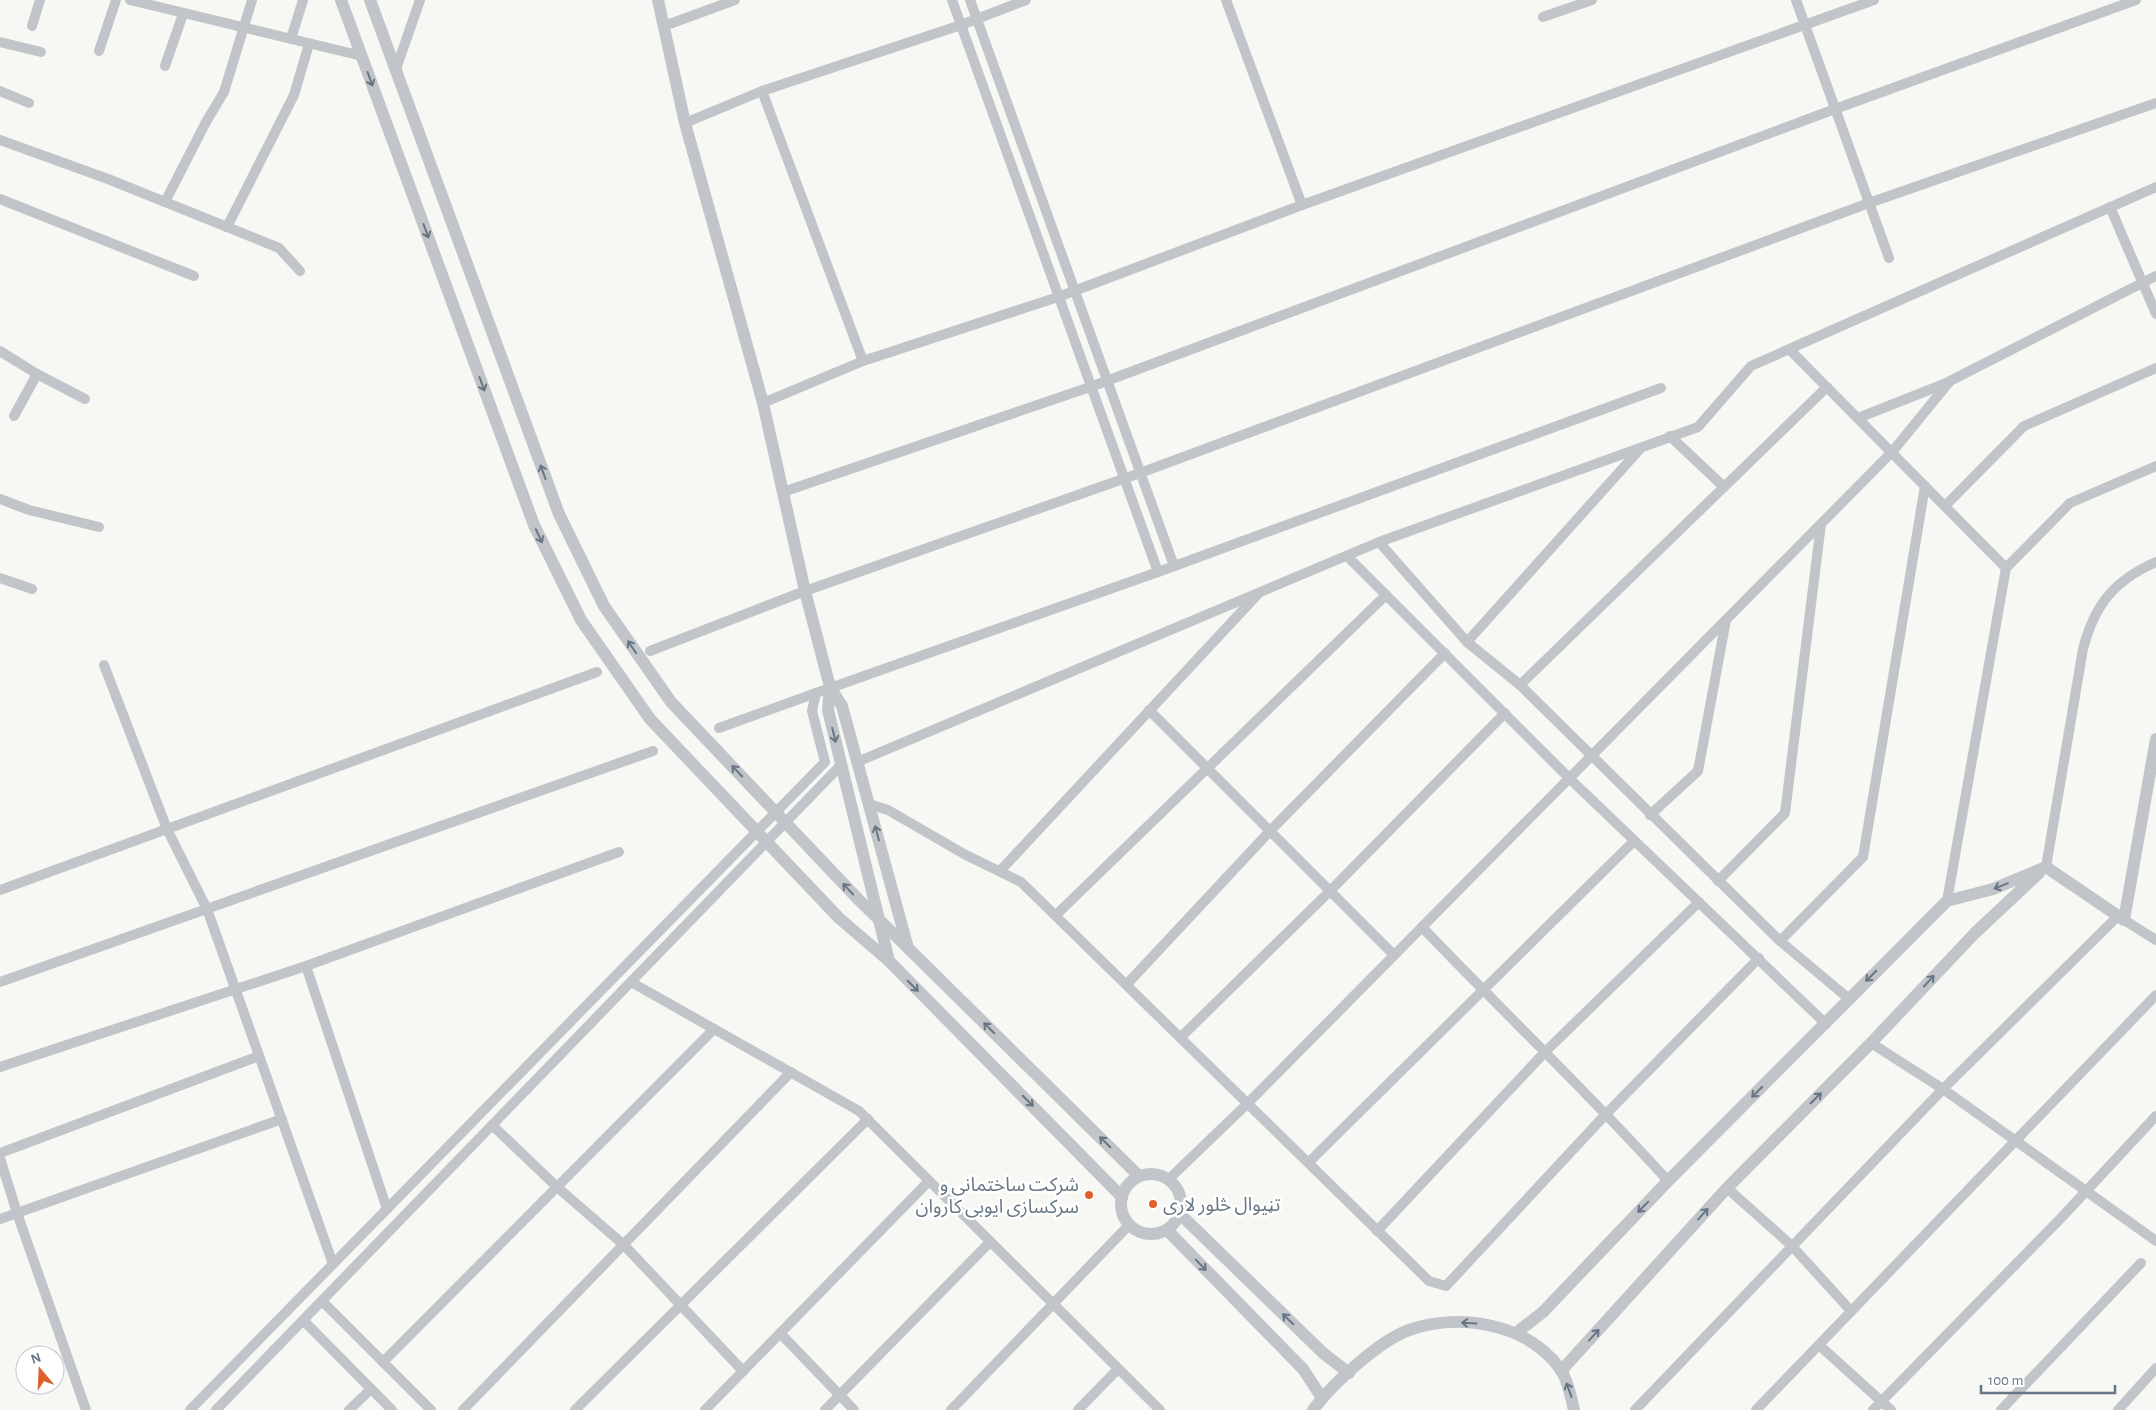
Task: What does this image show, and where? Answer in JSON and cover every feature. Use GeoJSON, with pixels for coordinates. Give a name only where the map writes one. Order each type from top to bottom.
{"type":"FeatureCollection","features":[{"type":"Feature","properties":{"kind":"street"},"geometry":{"type":"LineString","coordinates":[[32,26],[40,0]]}},
{"type":"Feature","properties":{"kind":"street"},"geometry":{"type":"LineString","coordinates":[[98,51],[116,0]]}},
{"type":"Feature","properties":{"kind":"street"},"geometry":{"type":"LineString","coordinates":[[130,0],[362,56]]}},
{"type":"Feature","properties":{"kind":"street"},"geometry":{"type":"LineString","coordinates":[[165,202],[206,122],[224,92],[252,0]]}},
{"type":"Feature","properties":{"kind":"street"},"geometry":{"type":"LineString","coordinates":[[291,39],[304,0]]}},
{"type":"Feature","properties":{"kind":"street"},"geometry":{"type":"LineString","coordinates":[[370,0],[559,514],[604,606],[671,702],[879,919],[1139,1176]]}},
{"type":"Feature","properties":{"kind":"street"},"geometry":{"type":"LineString","coordinates":[[396,69],[420,0]]}},
{"type":"Feature","properties":{"kind":"street"},"geometry":{"type":"LineString","coordinates":[[658,0],[685,123],[763,403],[805,591],[830,687],[842,706],[908,948]]}},
{"type":"Feature","properties":{"kind":"street"},"geometry":{"type":"LineString","coordinates":[[664,26],[736,0]]}},
{"type":"Feature","properties":{"kind":"street"},"geometry":{"type":"LineString","coordinates":[[952,0],[1058,297],[1093,386],[1158,572]]}},
{"type":"Feature","properties":{"kind":"street"},"geometry":{"type":"LineString","coordinates":[[970,0],[1174,566]]}},
{"type":"Feature","properties":{"kind":"street"},"geometry":{"type":"LineString","coordinates":[[685,123],[762,91],[961,25],[1026,0]]}},
{"type":"Feature","properties":{"kind":"street"},"geometry":{"type":"LineString","coordinates":[[1226,0],[1302,205]]}},
{"type":"Feature","properties":{"kind":"street"},"geometry":{"type":"LineString","coordinates":[[1543,17],[1592,0]]}},
{"type":"Feature","properties":{"kind":"street"},"geometry":{"type":"LineString","coordinates":[[1796,0],[1889,258]]}},
{"type":"Feature","properties":{"kind":"street"},"geometry":{"type":"LineString","coordinates":[[763,403],[862,360],[1058,297],[1302,205],[1874,0]]}},
{"type":"Feature","properties":{"kind":"street"},"geometry":{"type":"LineString","coordinates":[[783,492],[1107,381],[1835,109],[2136,0]]}},
{"type":"Feature","properties":{"kind":"street"},"geometry":{"type":"LineString","coordinates":[[345,1],[362,56],[534,525],[581,620],[650,719],[839,918],[889,961],[1122,1196]]}},
{"type":"Feature","properties":{"kind":"street"},"geometry":{"type":"LineString","coordinates":[[165,66],[183,14]]}},
{"type":"Feature","properties":{"kind":"street"},"geometry":{"type":"LineString","coordinates":[[0,42],[41,52]]}},
{"type":"Feature","properties":{"kind":"street"},"geometry":{"type":"LineString","coordinates":[[227,227],[294,95],[309,44]]}},
{"type":"Feature","properties":{"kind":"street"},"geometry":{"type":"LineString","coordinates":[[0,91],[29,103]]}},
{"type":"Feature","properties":{"kind":"street"},"geometry":{"type":"LineString","coordinates":[[762,91],[862,360]]}},
{"type":"Feature","properties":{"kind":"street"},"geometry":{"type":"LineString","coordinates":[[650,651],[805,591],[1124,479],[1869,203],[2156,103]]}},
{"type":"Feature","properties":{"kind":"street"},"geometry":{"type":"LineString","coordinates":[[0,140],[165,202],[278,248],[300,272]]}},
{"type":"Feature","properties":{"kind":"street"},"geometry":{"type":"LineString","coordinates":[[857,762],[1380,542],[1698,427],[1752,366],[2156,187]]}},
{"type":"Feature","properties":{"kind":"street"},"geometry":{"type":"LineString","coordinates":[[0,199],[194,276]]}},
{"type":"Feature","properties":{"kind":"street"},"geometry":{"type":"LineString","coordinates":[[2110,207],[2156,314]]}},
{"type":"Feature","properties":{"kind":"street"},"geometry":{"type":"LineString","coordinates":[[1858,418],[1950,381],[2142,281],[2156,276]]}},
{"type":"Feature","properties":{"kind":"street"},"geometry":{"type":"LineString","coordinates":[[1790,350],[2006,568]]}},
{"type":"Feature","properties":{"kind":"street"},"geometry":{"type":"LineString","coordinates":[[0,351],[37,374],[85,398]]}},
{"type":"Feature","properties":{"kind":"street"},"geometry":{"type":"LineString","coordinates":[[1945,506],[2024,426],[2156,368]]}},
{"type":"Feature","properties":{"kind":"street"},"geometry":{"type":"LineString","coordinates":[[14,416],[37,374]]}},
{"type":"Feature","properties":{"kind":"street"},"geometry":{"type":"LineString","coordinates":[[1169,1179],[1248,1103],[1393,954],[1422,927],[1892,452],[1950,381]]}},
{"type":"Feature","properties":{"kind":"street"},"geometry":{"type":"LineString","coordinates":[[719,728],[1158,572],[1661,388]]}},
{"type":"Feature","properties":{"kind":"street"},"geometry":{"type":"LineString","coordinates":[[1520,685],[1827,388]]}},
{"type":"Feature","properties":{"kind":"street"},"geometry":{"type":"LineString","coordinates":[[1670,436],[1724,487]]}},
{"type":"Feature","properties":{"kind":"street"},"geometry":{"type":"LineString","coordinates":[[1468,642],[1642,447]]}},
{"type":"Feature","properties":{"kind":"street"},"geometry":{"type":"LineString","coordinates":[[1947,901],[2006,568],[2070,503],[2156,466]]}},
{"type":"Feature","properties":{"kind":"street"},"geometry":{"type":"LineString","coordinates":[[1780,940],[1862,857],[1925,486]]}},
{"type":"Feature","properties":{"kind":"street"},"geometry":{"type":"LineString","coordinates":[[0,499],[29,510],[99,527]]}},
{"type":"Feature","properties":{"kind":"street"},"geometry":{"type":"LineString","coordinates":[[1718,880],[1785,813],[1820,524]]}},
{"type":"Feature","properties":{"kind":"street"},"geometry":{"type":"LineString","coordinates":[[1380,542],[1468,642],[1520,685],[1650,815],[1780,940],[1848,998]]}},
{"type":"Feature","properties":{"kind":"street"},"geometry":{"type":"LineString","coordinates":[[1347,556],[1568,778],[1759,958],[1826,1024]]}},
{"type":"Feature","properties":{"kind":"street"},"geometry":{"type":"LineString","coordinates":[[1561,1371],[1726,1188],[1871,1043],[1975,933],[2046,867],[2082,649],[2088,628],[2098,608],[2116,587],[2140,569],[2156,562]]}},
{"type":"Feature","properties":{"kind":"street"},"geometry":{"type":"LineString","coordinates":[[0,578],[32,589]]}},
{"type":"Feature","properties":{"kind":"street"},"geometry":{"type":"LineString","coordinates":[[1000,870],[1259,593]]}},
{"type":"Feature","properties":{"kind":"street"},"geometry":{"type":"LineString","coordinates":[[1056,915],[1386,595]]}},
{"type":"Feature","properties":{"kind":"street"},"geometry":{"type":"LineString","coordinates":[[1650,815],[1698,771],[1726,619]]}},
{"type":"Feature","properties":{"kind":"street"},"geometry":{"type":"LineString","coordinates":[[1127,984],[1270,831],[1445,653]]}},
{"type":"Feature","properties":{"kind":"street"},"geometry":{"type":"LineString","coordinates":[[104,664],[167,829],[208,908],[333,1264]]}},
{"type":"Feature","properties":{"kind":"street"},"geometry":{"type":"LineString","coordinates":[[0,890],[597,672]]}},
{"type":"Feature","properties":{"kind":"street"},"geometry":{"type":"LineString","coordinates":[[830,687],[828,710],[889,961]]}},
{"type":"Feature","properties":{"kind":"street"},"geometry":{"type":"LineString","coordinates":[[190,1410],[825,762],[812,711],[816,693]]}},
{"type":"Feature","properties":{"kind":"street"},"geometry":{"type":"LineString","coordinates":[[1149,710],[1393,954]]}},
{"type":"Feature","properties":{"kind":"street"},"geometry":{"type":"LineString","coordinates":[[1181,1037],[1330,891],[1505,713]]}},
{"type":"Feature","properties":{"kind":"street"},"geometry":{"type":"LineString","coordinates":[[1635,1410],[1943,1089],[2121,918],[2156,739]]}},
{"type":"Feature","properties":{"kind":"street"},"geometry":{"type":"LineString","coordinates":[[0,982],[653,751]]}},
{"type":"Feature","properties":{"kind":"street"},"geometry":{"type":"LineString","coordinates":[[216,1410],[841,765]]}},
{"type":"Feature","properties":{"kind":"street"},"geometry":{"type":"LineString","coordinates":[[869,804],[888,810],[964,854],[1000,870],[1021,882],[1429,1281],[1446,1286],[1606,1113],[1759,958]]}},
{"type":"Feature","properties":{"kind":"street"},"geometry":{"type":"LineString","coordinates":[[1309,1162],[1634,841]]}},
{"type":"Feature","properties":{"kind":"street"},"geometry":{"type":"LineString","coordinates":[[0,1067],[306,966],[619,852]]}},
{"type":"Feature","properties":{"kind":"street"},"geometry":{"type":"LineString","coordinates":[[1516,1333],[1543,1312],[1668,1181],[1826,1024],[1848,998],[1947,901],[1993,889],[2046,867]]}},
{"type":"Feature","properties":{"kind":"street"},"geometry":{"type":"LineString","coordinates":[[2046,867],[2156,940]]}},
{"type":"Feature","properties":{"kind":"street"},"geometry":{"type":"LineString","coordinates":[[1377,1231],[1544,1052],[1699,902]]}},
{"type":"Feature","properties":{"kind":"street"},"geometry":{"type":"LineString","coordinates":[[1422,927],[1483,991],[1606,1113],[1668,1181]]}},
{"type":"Feature","properties":{"kind":"street"},"geometry":{"type":"LineString","coordinates":[[306,966],[387,1209]]}},
{"type":"Feature","properties":{"kind":"street"},"geometry":{"type":"LineString","coordinates":[[631,982],[859,1111],[1052,1305],[1160,1410]]}},
{"type":"Feature","properties":{"kind":"street"},"geometry":{"type":"LineString","coordinates":[[1756,1410],[2156,995]]}},
{"type":"Feature","properties":{"kind":"street"},"geometry":{"type":"LineString","coordinates":[[383,1362],[714,1029]]}},
{"type":"Feature","properties":{"kind":"street"},"geometry":{"type":"LineString","coordinates":[[1871,1043],[1943,1089],[2156,1241]]}},
{"type":"Feature","properties":{"kind":"street"},"geometry":{"type":"LineString","coordinates":[[0,1153],[260,1056]]}},
{"type":"Feature","properties":{"kind":"street"},"geometry":{"type":"LineString","coordinates":[[463,1410],[791,1072]]}},
{"type":"Feature","properties":{"kind":"street"},"geometry":{"type":"LineString","coordinates":[[1873,1410],[2062,1217],[2085,1190],[2156,1116]]}},
{"type":"Feature","properties":{"kind":"street"},"geometry":{"type":"LineString","coordinates":[[0,1219],[282,1119]]}},
{"type":"Feature","properties":{"kind":"street"},"geometry":{"type":"LineString","coordinates":[[575,1410],[868,1119]]}},
{"type":"Feature","properties":{"kind":"street"},"geometry":{"type":"LineString","coordinates":[[492,1125],[557,1188],[624,1245],[743,1371]]}},
{"type":"Feature","properties":{"kind":"street"},"geometry":{"type":"LineString","coordinates":[[0,1158],[17,1213],[86,1410]]}},
{"type":"Feature","properties":{"kind":"street"},"geometry":{"type":"LineString","coordinates":[[1150,1174],[1169,1179],[1180,1195],[1180,1214],[1167,1230],[1147,1234],[1129,1225],[1121,1207],[1125,1188],[1139,1176],[1150,1174]]}},
{"type":"Feature","properties":{"kind":"street"},"geometry":{"type":"LineString","coordinates":[[705,1410],[929,1181]]}},
{"type":"Feature","properties":{"kind":"street"},"geometry":{"type":"LineString","coordinates":[[1726,1188],[1792,1246],[1851,1311]]}},
{"type":"Feature","properties":{"kind":"street"},"geometry":{"type":"LineString","coordinates":[[1180,1214],[1323,1354],[1349,1373]]}},
{"type":"Feature","properties":{"kind":"street"},"geometry":{"type":"LineString","coordinates":[[950,1410],[1129,1225]]}},
{"type":"Feature","properties":{"kind":"street"},"geometry":{"type":"LineString","coordinates":[[1167,1230],[1302,1369],[1322,1398]]}},
{"type":"Feature","properties":{"kind":"street"},"geometry":{"type":"LineString","coordinates":[[825,1410],[990,1242]]}},
{"type":"Feature","properties":{"kind":"street"},"geometry":{"type":"LineString","coordinates":[[2001,1410],[2141,1262]]}},
{"type":"Feature","properties":{"kind":"street"},"geometry":{"type":"LineString","coordinates":[[322,1301],[431,1410]]}},
{"type":"Feature","properties":{"kind":"street"},"geometry":{"type":"LineString","coordinates":[[303,1320],[392,1410]]}},
{"type":"Feature","properties":{"kind":"street"},"geometry":{"type":"LineString","coordinates":[[1314,1410],[1322,1398],[1378,1349],[1408,1331],[1442,1321],[1478,1323],[1516,1333],[1541,1350],[1561,1371],[1574,1410]]}},
{"type":"Feature","properties":{"kind":"street"},"geometry":{"type":"LineString","coordinates":[[780,1333],[854,1410]]}},
{"type":"Feature","properties":{"kind":"street"},"geometry":{"type":"LineString","coordinates":[[1819,1345],[1891,1410]]}},
{"type":"Feature","properties":{"kind":"street"},"geometry":{"type":"LineString","coordinates":[[2118,1410],[2156,1368]]}},
{"type":"Feature","properties":{"kind":"street"},"geometry":{"type":"LineString","coordinates":[[1078,1410],[1118,1369]]}},
{"type":"Feature","properties":{"kind":"street"},"geometry":{"type":"LineString","coordinates":[[349,1410],[371,1389]]}},
{"type":"Feature","properties":{"kind":"place","name":"شرکت ساختمانی و سرکسازی ایوبی کاروان"},"geometry":{"type":"Point","coordinates":[1089,1195]}},
{"type":"Feature","properties":{"kind":"place","name":"تڼیوال څلور لاری"},"geometry":{"type":"Point","coordinates":[1153,1204]}}]}
